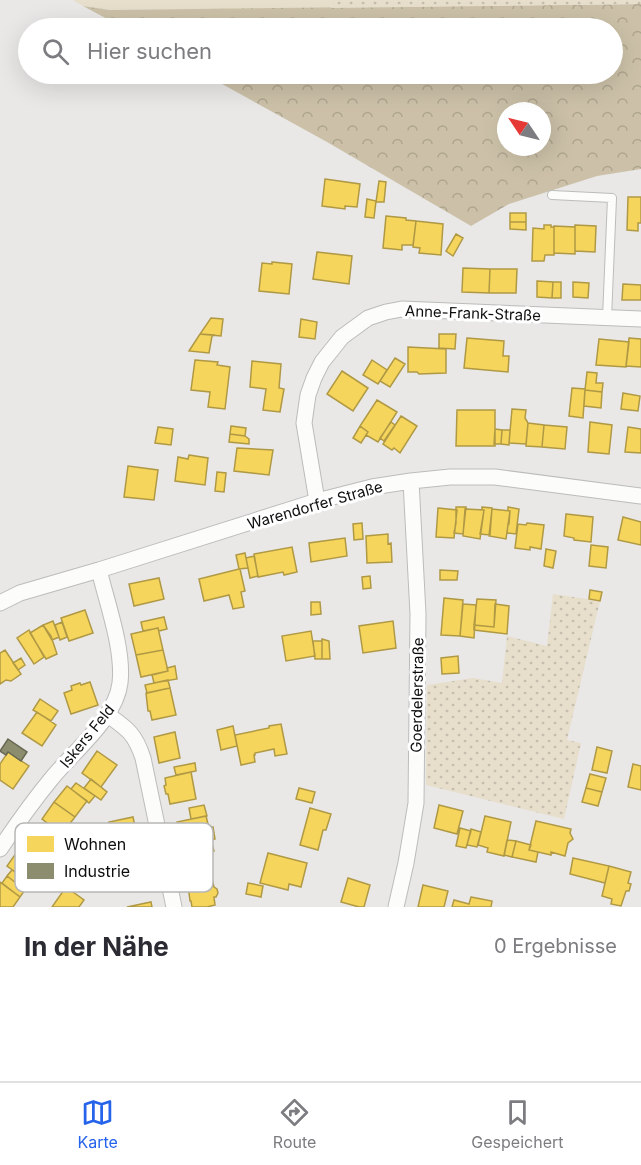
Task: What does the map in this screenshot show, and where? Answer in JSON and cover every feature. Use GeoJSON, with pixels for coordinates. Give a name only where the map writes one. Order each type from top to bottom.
{"type":"FeatureCollection","features":[{"type":"Feature","properties":{"kind":"street","name":"Anne-Frank-Straße"},"geometry":{"type":"LineString","coordinates":[[317,501],[304,423],[308,395],[322,362],[342,338],[368,318],[402,309],[641,319]]}},
{"type":"Feature","properties":{"kind":"street","name":"Warendorfer Straße"},"geometry":{"type":"LineString","coordinates":[[0,603],[20,593],[317,501],[411,480],[495,477],[641,496]]}},
{"type":"Feature","properties":{"kind":"street","name":"Goerdelerstraße"},"geometry":{"type":"LineString","coordinates":[[396,907],[416,803],[418,614],[411,480]]}},
{"type":"Feature","properties":{"kind":"street","name":"Iskers Feld"},"geometry":{"type":"LineString","coordinates":[[17,823],[53,777],[108,715],[116,702],[121,680],[120,654],[99,570]]}},
{"type":"Feature","properties":{"kind":"street"},"geometry":{"type":"LineString","coordinates":[[108,715],[132,734],[138,742],[156,823]]}},
{"type":"Feature","properties":{"kind":"street","name":"Iskers Feld"},"geometry":{"type":"LineString","coordinates":[[0,849],[15,826]]}},
{"type":"Feature","properties":{"kind":"street"},"geometry":{"type":"LineString","coordinates":[[171,892],[174,907]]}},
{"type":"Feature","properties":{"kind":"lane"},"geometry":{"type":"LineString","coordinates":[[552,195],[612,198],[607,318]]}},
{"type":"Feature","properties":{"kind":"shaded area"},"geometry":{"type":"Polygon","coordinates":[[[73,0],[330,0],[331,8],[110,10],[83,6],[73,0]]]}},
{"type":"Feature","properties":{"kind":"shaded area"},"geometry":{"type":"Polygon","coordinates":[[[330,0],[641,0],[641,4],[331,8],[330,0]]]}},
{"type":"Feature","properties":{"kind":"shaded area"},"geometry":{"type":"Polygon","coordinates":[[[553,594],[600,601],[567,740],[581,743],[564,819],[426,785],[427,685],[473,678],[502,683],[507,636],[547,646],[553,594]]]}},
{"type":"Feature","properties":{"kind":"green space"},"geometry":{"type":"Polygon","coordinates":[[[641,4],[641,169],[597,176],[509,204],[471,226],[222,84],[623,84],[623,18],[105,18],[83,6],[110,10],[641,4]]]}},
{"type":"Feature","properties":{"kind":"building: Wohnen"},"geometry":{"type":"Polygon","coordinates":[[[325,179],[360,184],[357,207],[345,206],[345,209],[322,206],[325,179]]]}},
{"type":"Feature","properties":{"kind":"building: Wohnen"},"geometry":{"type":"Polygon","coordinates":[[[379,181],[386,182],[384,202],[376,202],[379,181]]]}},
{"type":"Feature","properties":{"kind":"building: Wohnen"},"geometry":{"type":"Polygon","coordinates":[[[628,197],[641,197],[641,223],[638,223],[638,231],[627,230],[628,197]]]}},
{"type":"Feature","properties":{"kind":"building: Wohnen"},"geometry":{"type":"Polygon","coordinates":[[[367,199],[376,201],[374,218],[365,217],[367,199]]]}},
{"type":"Feature","properties":{"kind":"building: Wohnen"},"geometry":{"type":"Polygon","coordinates":[[[510,213],[526,213],[526,222],[510,222],[510,213]]]}},
{"type":"Feature","properties":{"kind":"building: Wohnen"},"geometry":{"type":"Polygon","coordinates":[[[386,216],[416,221],[413,245],[402,245],[402,250],[383,248],[386,216]]]}},
{"type":"Feature","properties":{"kind":"building: Wohnen"},"geometry":{"type":"Polygon","coordinates":[[[416,221],[443,224],[441,255],[419,253],[420,248],[413,247],[416,221]]]}},
{"type":"Feature","properties":{"kind":"building: Wohnen"},"geometry":{"type":"Polygon","coordinates":[[[510,222],[526,222],[526,230],[510,229],[510,222]]]}},
{"type":"Feature","properties":{"kind":"building: Wohnen"},"geometry":{"type":"Polygon","coordinates":[[[544,225],[554,227],[554,255],[545,255],[544,261],[532,261],[533,228],[544,229],[544,225]]]}},
{"type":"Feature","properties":{"kind":"building: Wohnen"},"geometry":{"type":"Polygon","coordinates":[[[575,225],[596,226],[595,252],[575,251],[575,225]]]}},
{"type":"Feature","properties":{"kind":"building: Wohnen"},"geometry":{"type":"Polygon","coordinates":[[[554,226],[575,227],[575,254],[554,253],[554,226]]]}},
{"type":"Feature","properties":{"kind":"building: Wohnen"},"geometry":{"type":"Polygon","coordinates":[[[456,234],[463,238],[453,256],[446,251],[456,234]]]}},
{"type":"Feature","properties":{"kind":"building: Wohnen"},"geometry":{"type":"Polygon","coordinates":[[[317,252],[352,256],[349,284],[313,279],[317,252]]]}},
{"type":"Feature","properties":{"kind":"building: Wohnen"},"geometry":{"type":"Polygon","coordinates":[[[272,262],[292,264],[289,294],[259,291],[262,263],[272,264],[272,262]]]}},
{"type":"Feature","properties":{"kind":"building: Wohnen"},"geometry":{"type":"Polygon","coordinates":[[[463,268],[490,269],[489,293],[462,292],[463,268]]]}},
{"type":"Feature","properties":{"kind":"building: Wohnen"},"geometry":{"type":"Polygon","coordinates":[[[490,269],[517,269],[516,293],[489,293],[490,269]]]}},
{"type":"Feature","properties":{"kind":"building: Wohnen"},"geometry":{"type":"Polygon","coordinates":[[[537,281],[553,282],[552,298],[537,297],[537,281]]]}},
{"type":"Feature","properties":{"kind":"building: Wohnen"},"geometry":{"type":"Polygon","coordinates":[[[553,282],[561,282],[561,298],[552,298],[553,282]]]}},
{"type":"Feature","properties":{"kind":"building: Wohnen"},"geometry":{"type":"Polygon","coordinates":[[[573,282],[589,283],[588,298],[573,297],[573,282]]]}},
{"type":"Feature","properties":{"kind":"building: Wohnen"},"geometry":{"type":"Polygon","coordinates":[[[623,284],[641,285],[641,300],[622,300],[623,284]]]}},
{"type":"Feature","properties":{"kind":"building: Wohnen"},"geometry":{"type":"Polygon","coordinates":[[[211,318],[223,319],[221,336],[200,334],[211,318]]]}},
{"type":"Feature","properties":{"kind":"building: Wohnen"},"geometry":{"type":"Polygon","coordinates":[[[301,319],[317,322],[315,339],[299,337],[301,319]]]}},
{"type":"Feature","properties":{"kind":"building: Wohnen"},"geometry":{"type":"Polygon","coordinates":[[[200,334],[215,335],[212,336],[209,353],[189,351],[200,334]]]}},
{"type":"Feature","properties":{"kind":"building: Wohnen"},"geometry":{"type":"Polygon","coordinates":[[[439,334],[456,334],[455,349],[439,348],[439,334]]]}},
{"type":"Feature","properties":{"kind":"building: Wohnen"},"geometry":{"type":"Polygon","coordinates":[[[467,338],[504,341],[503,356],[509,356],[508,372],[464,368],[467,338]]]}},
{"type":"Feature","properties":{"kind":"building: Wohnen"},"geometry":{"type":"Polygon","coordinates":[[[629,338],[641,339],[641,367],[626,366],[629,338]]]}},
{"type":"Feature","properties":{"kind":"building: Wohnen"},"geometry":{"type":"Polygon","coordinates":[[[599,339],[629,342],[626,367],[596,365],[599,339]]]}},
{"type":"Feature","properties":{"kind":"building: Wohnen"},"geometry":{"type":"Polygon","coordinates":[[[408,347],[446,349],[446,373],[408,372],[408,347]]]}},
{"type":"Feature","properties":{"kind":"building: Wohnen"},"geometry":{"type":"Polygon","coordinates":[[[395,358],[405,364],[390,387],[380,381],[395,358]]]}},
{"type":"Feature","properties":{"kind":"building: Wohnen"},"geometry":{"type":"Polygon","coordinates":[[[195,360],[218,362],[217,365],[230,367],[225,409],[208,407],[210,392],[191,390],[195,360]]]}},
{"type":"Feature","properties":{"kind":"building: Wohnen"},"geometry":{"type":"Polygon","coordinates":[[[372,360],[387,370],[378,384],[363,375],[372,360]]]}},
{"type":"Feature","properties":{"kind":"building: Wohnen"},"geometry":{"type":"Polygon","coordinates":[[[252,361],[281,364],[279,388],[284,389],[280,412],[263,410],[266,389],[250,387],[252,361]]]}},
{"type":"Feature","properties":{"kind":"building: Wohnen"},"geometry":{"type":"Polygon","coordinates":[[[342,371],[368,388],[353,411],[327,394],[342,371]]]}},
{"type":"Feature","properties":{"kind":"building: Wohnen"},"geometry":{"type":"Polygon","coordinates":[[[587,372],[597,373],[596,383],[603,383],[602,392],[585,390],[587,372]]]}},
{"type":"Feature","properties":{"kind":"building: Wohnen"},"geometry":{"type":"Polygon","coordinates":[[[572,388],[585,389],[583,418],[569,416],[572,388]]]}},
{"type":"Feature","properties":{"kind":"building: Wohnen"},"geometry":{"type":"Polygon","coordinates":[[[585,390],[602,392],[601,408],[584,406],[585,390]]]}},
{"type":"Feature","properties":{"kind":"building: Wohnen"},"geometry":{"type":"Polygon","coordinates":[[[623,393],[640,396],[638,411],[621,409],[623,393]]]}},
{"type":"Feature","properties":{"kind":"building: Wohnen"},"geometry":{"type":"Polygon","coordinates":[[[377,400],[397,412],[378,442],[366,435],[368,432],[360,426],[377,400]]]}},
{"type":"Feature","properties":{"kind":"building: Wohnen"},"geometry":{"type":"Polygon","coordinates":[[[512,409],[526,410],[525,418],[528,423],[526,444],[509,443],[512,409]]]}},
{"type":"Feature","properties":{"kind":"building: Wohnen"},"geometry":{"type":"Polygon","coordinates":[[[457,410],[495,410],[495,446],[456,446],[457,410]]]}},
{"type":"Feature","properties":{"kind":"building: Wohnen"},"geometry":{"type":"Polygon","coordinates":[[[401,416],[417,426],[400,453],[383,444],[401,416]]]}},
{"type":"Feature","properties":{"kind":"building: Wohnen"},"geometry":{"type":"Polygon","coordinates":[[[391,422],[395,425],[384,441],[380,438],[391,422]]]}},
{"type":"Feature","properties":{"kind":"building: Wohnen"},"geometry":{"type":"Polygon","coordinates":[[[590,422],[612,425],[609,454],[588,452],[590,422]]]}},
{"type":"Feature","properties":{"kind":"building: Wohnen"},"geometry":{"type":"Polygon","coordinates":[[[528,423],[544,425],[542,447],[526,446],[528,423]]]}},
{"type":"Feature","properties":{"kind":"building: Wohnen"},"geometry":{"type":"Polygon","coordinates":[[[544,425],[567,427],[565,449],[542,447],[544,425]]]}},
{"type":"Feature","properties":{"kind":"building: Wohnen"},"geometry":{"type":"Polygon","coordinates":[[[231,426],[246,428],[245,436],[230,434],[231,426]]]}},
{"type":"Feature","properties":{"kind":"building: Wohnen"},"geometry":{"type":"Polygon","coordinates":[[[360,426],[368,432],[361,443],[353,438],[360,426]]]}},
{"type":"Feature","properties":{"kind":"building: Wohnen"},"geometry":{"type":"Polygon","coordinates":[[[158,427],[173,429],[171,445],[155,443],[158,427]]]}},
{"type":"Feature","properties":{"kind":"building: Wohnen"},"geometry":{"type":"Polygon","coordinates":[[[628,427],[641,429],[641,453],[625,452],[628,427]]]}},
{"type":"Feature","properties":{"kind":"building: Wohnen"},"geometry":{"type":"Polygon","coordinates":[[[495,429],[502,430],[501,444],[494,444],[495,429]]]}},
{"type":"Feature","properties":{"kind":"building: Wohnen"},"geometry":{"type":"Polygon","coordinates":[[[502,430],[510,430],[509,445],[501,444],[502,430]]]}},
{"type":"Feature","properties":{"kind":"building: Wohnen"},"geometry":{"type":"Polygon","coordinates":[[[230,434],[245,436],[249,439],[249,444],[229,442],[230,434]]]}},
{"type":"Feature","properties":{"kind":"building: Wohnen"},"geometry":{"type":"Polygon","coordinates":[[[237,448],[273,450],[269,475],[234,471],[237,448]]]}},
{"type":"Feature","properties":{"kind":"building: Wohnen"},"geometry":{"type":"Polygon","coordinates":[[[189,455],[208,458],[205,485],[175,481],[178,457],[188,459],[189,455]]]}},
{"type":"Feature","properties":{"kind":"building: Wohnen"},"geometry":{"type":"Polygon","coordinates":[[[128,466],[158,470],[154,500],[124,497],[128,466]]]}},
{"type":"Feature","properties":{"kind":"building: Wohnen"},"geometry":{"type":"Polygon","coordinates":[[[217,472],[226,473],[224,492],[215,491],[217,472]]]}},
{"type":"Feature","properties":{"kind":"building: Wohnen"},"geometry":{"type":"Polygon","coordinates":[[[456,507],[466,507],[463,534],[454,533],[456,507]]]}},
{"type":"Feature","properties":{"kind":"building: Wohnen"},"geometry":{"type":"Polygon","coordinates":[[[482,507],[492,508],[490,535],[480,534],[484,510],[482,507]]]}},
{"type":"Feature","properties":{"kind":"building: Wohnen"},"geometry":{"type":"Polygon","coordinates":[[[508,507],[519,509],[516,534],[507,533],[510,511],[508,507]]]}},
{"type":"Feature","properties":{"kind":"building: Wohnen"},"geometry":{"type":"Polygon","coordinates":[[[438,508],[457,510],[454,538],[436,537],[438,508]]]}},
{"type":"Feature","properties":{"kind":"building: Wohnen"},"geometry":{"type":"Polygon","coordinates":[[[465,509],[484,510],[480,539],[463,536],[465,509]]]}},
{"type":"Feature","properties":{"kind":"building: Wohnen"},"geometry":{"type":"Polygon","coordinates":[[[492,509],[510,511],[506,539],[489,536],[492,509]]]}},
{"type":"Feature","properties":{"kind":"building: Wohnen"},"geometry":{"type":"Polygon","coordinates":[[[566,514],[593,517],[591,542],[564,536],[566,514]]]}},
{"type":"Feature","properties":{"kind":"building: Wohnen"},"geometry":{"type":"Polygon","coordinates":[[[623,517],[641,522],[641,545],[618,540],[623,517]]]}},
{"type":"Feature","properties":{"kind":"building: Wohnen"},"geometry":{"type":"Polygon","coordinates":[[[362,523],[363,539],[354,540],[353,524],[362,523]]]}},
{"type":"Feature","properties":{"kind":"building: Wohnen"},"geometry":{"type":"Polygon","coordinates":[[[527,523],[544,525],[541,549],[515,548],[518,524],[526,525],[527,523]]]}},
{"type":"Feature","properties":{"kind":"building: Wohnen"},"geometry":{"type":"Polygon","coordinates":[[[388,534],[392,562],[367,563],[366,536],[388,534]]]}},
{"type":"Feature","properties":{"kind":"building: Wohnen"},"geometry":{"type":"Polygon","coordinates":[[[345,538],[347,556],[311,562],[309,543],[345,538]]]}},
{"type":"Feature","properties":{"kind":"building: Wohnen"},"geometry":{"type":"Polygon","coordinates":[[[591,545],[608,547],[606,568],[589,566],[591,545]]]}},
{"type":"Feature","properties":{"kind":"building: Wohnen"},"geometry":{"type":"Polygon","coordinates":[[[292,547],[297,572],[258,577],[254,554],[292,547]]]}},
{"type":"Feature","properties":{"kind":"building: Wohnen"},"geometry":{"type":"Polygon","coordinates":[[[546,549],[556,551],[553,568],[544,566],[546,549]]]}},
{"type":"Feature","properties":{"kind":"building: Wohnen"},"geometry":{"type":"Polygon","coordinates":[[[245,553],[248,568],[239,569],[236,555],[245,553]]]}},
{"type":"Feature","properties":{"kind":"building: Wohnen"},"geometry":{"type":"Polygon","coordinates":[[[254,556],[258,576],[250,578],[246,558],[254,556]]]}},
{"type":"Feature","properties":{"kind":"building: Wohnen"},"geometry":{"type":"Polygon","coordinates":[[[240,569],[245,591],[241,592],[244,607],[233,609],[229,595],[204,601],[199,579],[240,569]]]}},
{"type":"Feature","properties":{"kind":"building: Wohnen"},"geometry":{"type":"Polygon","coordinates":[[[440,570],[458,571],[457,580],[440,580],[440,570]]]}},
{"type":"Feature","properties":{"kind":"building: Wohnen"},"geometry":{"type":"Polygon","coordinates":[[[370,576],[371,588],[363,589],[362,577],[370,576]]]}},
{"type":"Feature","properties":{"kind":"building: Wohnen"},"geometry":{"type":"Polygon","coordinates":[[[159,578],[164,599],[134,606],[129,584],[159,578]]]}},
{"type":"Feature","properties":{"kind":"building: Wohnen"},"geometry":{"type":"Polygon","coordinates":[[[590,590],[602,592],[600,601],[589,599],[590,590]]]}},
{"type":"Feature","properties":{"kind":"building: Wohnen"},"geometry":{"type":"Polygon","coordinates":[[[444,598],[463,600],[460,636],[441,635],[444,598]]]}},
{"type":"Feature","properties":{"kind":"building: Wohnen"},"geometry":{"type":"Polygon","coordinates":[[[477,599],[496,600],[494,627],[474,625],[477,599]]]}},
{"type":"Feature","properties":{"kind":"building: Wohnen"},"geometry":{"type":"Polygon","coordinates":[[[311,602],[320,602],[321,614],[311,615],[311,602]]]}},
{"type":"Feature","properties":{"kind":"building: Wohnen"},"geometry":{"type":"Polygon","coordinates":[[[463,604],[476,605],[474,638],[460,636],[463,604]]]}},
{"type":"Feature","properties":{"kind":"building: Wohnen"},"geometry":{"type":"Polygon","coordinates":[[[495,604],[509,606],[507,634],[474,630],[474,625],[494,627],[495,604]]]}},
{"type":"Feature","properties":{"kind":"building: Wohnen"},"geometry":{"type":"Polygon","coordinates":[[[85,610],[93,633],[69,641],[61,618],[85,610]]]}},
{"type":"Feature","properties":{"kind":"building: Wohnen"},"geometry":{"type":"Polygon","coordinates":[[[164,617],[167,629],[143,631],[141,622],[164,617]]]}},
{"type":"Feature","properties":{"kind":"building: Wohnen"},"geometry":{"type":"Polygon","coordinates":[[[53,621],[59,637],[52,640],[43,625],[53,621]]]}},
{"type":"Feature","properties":{"kind":"building: Wohnen"},"geometry":{"type":"Polygon","coordinates":[[[393,621],[396,648],[363,653],[359,626],[393,621]]]}},
{"type":"Feature","properties":{"kind":"building: Wohnen"},"geometry":{"type":"Polygon","coordinates":[[[62,622],[67,637],[60,640],[55,625],[62,622]]]}},
{"type":"Feature","properties":{"kind":"building: Wohnen"},"geometry":{"type":"Polygon","coordinates":[[[43,625],[51,636],[57,654],[46,659],[30,633],[43,625]]]}},
{"type":"Feature","properties":{"kind":"building: Wohnen"},"geometry":{"type":"Polygon","coordinates":[[[158,628],[163,650],[136,655],[131,634],[158,628]]]}},
{"type":"Feature","properties":{"kind":"building: Wohnen"},"geometry":{"type":"Polygon","coordinates":[[[29,630],[44,657],[34,664],[17,638],[29,630]]]}},
{"type":"Feature","properties":{"kind":"building: Wohnen"},"geometry":{"type":"Polygon","coordinates":[[[311,631],[315,656],[286,661],[282,636],[311,631]]]}},
{"type":"Feature","properties":{"kind":"building: Wohnen"},"geometry":{"type":"Polygon","coordinates":[[[322,639],[329,641],[330,659],[322,659],[322,639]]]}},
{"type":"Feature","properties":{"kind":"building: Wohnen"},"geometry":{"type":"Polygon","coordinates":[[[313,641],[322,641],[322,659],[315,659],[313,641]]]}},
{"type":"Feature","properties":{"kind":"building: Wohnen"},"geometry":{"type":"Polygon","coordinates":[[[5,650],[21,674],[11,681],[6,680],[0,684],[0,653],[5,650]]]}},
{"type":"Feature","properties":{"kind":"building: Wohnen"},"geometry":{"type":"Polygon","coordinates":[[[163,650],[168,671],[141,677],[136,655],[163,650]]]}},
{"type":"Feature","properties":{"kind":"building: Wohnen"},"geometry":{"type":"Polygon","coordinates":[[[458,656],[459,673],[442,674],[441,658],[458,656]]]}},
{"type":"Feature","properties":{"kind":"building: Wohnen"},"geometry":{"type":"Polygon","coordinates":[[[21,658],[25,665],[18,670],[13,663],[21,658]]]}},
{"type":"Feature","properties":{"kind":"building: Wohnen"},"geometry":{"type":"Polygon","coordinates":[[[175,666],[177,679],[154,683],[152,675],[168,671],[167,668],[175,666]]]}},
{"type":"Feature","properties":{"kind":"building: Wohnen"},"geometry":{"type":"Polygon","coordinates":[[[168,680],[170,688],[147,693],[145,685],[168,680]]]}},
{"type":"Feature","properties":{"kind":"building: Wohnen"},"geometry":{"type":"Polygon","coordinates":[[[90,682],[98,705],[71,714],[64,693],[72,690],[71,686],[90,682]]]}},
{"type":"Feature","properties":{"kind":"building: Wohnen"},"geometry":{"type":"Polygon","coordinates":[[[170,688],[176,715],[152,720],[150,711],[148,711],[146,693],[170,688]]]}},
{"type":"Feature","properties":{"kind":"building: Wohnen"},"geometry":{"type":"Polygon","coordinates":[[[40,699],[58,711],[51,721],[33,710],[40,699]]]}},
{"type":"Feature","properties":{"kind":"building: Wohnen"},"geometry":{"type":"Polygon","coordinates":[[[37,712],[56,725],[42,746],[22,733],[37,712]]]}},
{"type":"Feature","properties":{"kind":"building: Wohnen"},"geometry":{"type":"Polygon","coordinates":[[[281,724],[287,754],[275,756],[274,749],[255,753],[255,762],[241,765],[235,735],[281,724]]]}},
{"type":"Feature","properties":{"kind":"building: Wohnen"},"geometry":{"type":"Polygon","coordinates":[[[233,726],[237,746],[221,750],[217,730],[233,726]]]}},
{"type":"Feature","properties":{"kind":"building: Wohnen"},"geometry":{"type":"Polygon","coordinates":[[[175,732],[180,758],[159,763],[154,737],[175,732]]]}},
{"type":"Feature","properties":{"kind":"building: Wohnen"},"geometry":{"type":"Polygon","coordinates":[[[597,747],[612,751],[607,773],[592,770],[597,747]]]}},
{"type":"Feature","properties":{"kind":"building: Wohnen"},"geometry":{"type":"Polygon","coordinates":[[[97,751],[117,765],[101,787],[82,773],[97,751]]]}},
{"type":"Feature","properties":{"kind":"building: Wohnen"},"geometry":{"type":"Polygon","coordinates":[[[8,752],[29,766],[13,789],[0,780],[0,764],[8,752]]]}},
{"type":"Feature","properties":{"kind":"building: Wohnen"},"geometry":{"type":"Polygon","coordinates":[[[195,763],[196,771],[176,775],[174,767],[195,763]]]}},
{"type":"Feature","properties":{"kind":"building: Wohnen"},"geometry":{"type":"Polygon","coordinates":[[[633,764],[641,766],[641,790],[628,787],[633,764]]]}},
{"type":"Feature","properties":{"kind":"building: Wohnen"},"geometry":{"type":"Polygon","coordinates":[[[191,772],[196,799],[170,804],[164,786],[166,785],[165,778],[191,772]]]}},
{"type":"Feature","properties":{"kind":"building: Wohnen"},"geometry":{"type":"Polygon","coordinates":[[[590,774],[606,778],[602,792],[586,788],[590,774]]]}},
{"type":"Feature","properties":{"kind":"building: Wohnen"},"geometry":{"type":"Polygon","coordinates":[[[91,779],[107,792],[101,800],[84,788],[91,779]]]}},
{"type":"Feature","properties":{"kind":"building: Wohnen"},"geometry":{"type":"Polygon","coordinates":[[[76,783],[95,796],[89,803],[71,789],[76,783]]]}},
{"type":"Feature","properties":{"kind":"building: Wohnen"},"geometry":{"type":"Polygon","coordinates":[[[67,786],[87,801],[75,817],[54,802],[67,786]]]}},
{"type":"Feature","properties":{"kind":"building: Wohnen"},"geometry":{"type":"Polygon","coordinates":[[[299,788],[315,792],[312,803],[296,799],[299,788]]]}},
{"type":"Feature","properties":{"kind":"building: Wohnen"},"geometry":{"type":"Polygon","coordinates":[[[586,788],[602,792],[598,806],[582,802],[586,788]]]}},
{"type":"Feature","properties":{"kind":"building: Wohnen"},"geometry":{"type":"Polygon","coordinates":[[[54,802],[75,817],[70,823],[47,823],[42,819],[54,802]]]}},
{"type":"Feature","properties":{"kind":"building: Wohnen"},"geometry":{"type":"Polygon","coordinates":[[[204,805],[207,816],[191,819],[189,808],[204,805]]]}},
{"type":"Feature","properties":{"kind":"building: Wohnen"},"geometry":{"type":"Polygon","coordinates":[[[439,805],[463,811],[457,834],[434,828],[439,805]]]}},
{"type":"Feature","properties":{"kind":"building: Wohnen"},"geometry":{"type":"Polygon","coordinates":[[[310,808],[331,814],[326,830],[323,830],[318,850],[300,845],[310,808]]]}},
{"type":"Feature","properties":{"kind":"building: Wohnen"},"geometry":{"type":"Polygon","coordinates":[[[206,816],[208,823],[177,823],[206,816]]]}},
{"type":"Feature","properties":{"kind":"building: Wohnen"},"geometry":{"type":"Polygon","coordinates":[[[485,816],[511,822],[504,856],[487,852],[488,848],[478,845],[485,816]]]}},
{"type":"Feature","properties":{"kind":"building: Wohnen"},"geometry":{"type":"Polygon","coordinates":[[[133,817],[134,823],[109,823],[133,817]]]}},
{"type":"Feature","properties":{"kind":"building: Wohnen"},"geometry":{"type":"Polygon","coordinates":[[[536,821],[571,829],[573,839],[568,843],[565,856],[529,850],[536,821]]]}},
{"type":"Feature","properties":{"kind":"building: Wohnen"},"geometry":{"type":"Polygon","coordinates":[[[460,828],[471,831],[466,848],[456,846],[460,828]]]}},
{"type":"Feature","properties":{"kind":"building: Wohnen"},"geometry":{"type":"Polygon","coordinates":[[[471,829],[481,832],[477,847],[467,845],[471,829]]]}},
{"type":"Feature","properties":{"kind":"building: Wohnen"},"geometry":{"type":"Polygon","coordinates":[[[507,840],[516,841],[512,857],[504,855],[507,840]]]}},
{"type":"Feature","properties":{"kind":"building: Wohnen"},"geometry":{"type":"Polygon","coordinates":[[[516,841],[531,845],[529,850],[538,852],[536,862],[512,857],[516,841]]]}},
{"type":"Feature","properties":{"kind":"building: Wohnen"},"geometry":{"type":"Polygon","coordinates":[[[268,853],[307,863],[301,887],[289,884],[288,890],[260,883],[268,853]]]}},
{"type":"Feature","properties":{"kind":"building: Wohnen"},"geometry":{"type":"Polygon","coordinates":[[[15,855],[15,872],[7,866],[15,855]]]}},
{"type":"Feature","properties":{"kind":"building: Wohnen"},"geometry":{"type":"Polygon","coordinates":[[[573,858],[609,866],[605,883],[570,874],[573,858]]]}},
{"type":"Feature","properties":{"kind":"building: Wohnen"},"geometry":{"type":"Polygon","coordinates":[[[609,866],[631,872],[628,883],[631,884],[629,891],[626,891],[621,906],[611,904],[612,899],[602,896],[609,866]]]}},
{"type":"Feature","properties":{"kind":"building: Wohnen"},"geometry":{"type":"Polygon","coordinates":[[[12,870],[15,872],[15,882],[7,876],[12,870]]]}},
{"type":"Feature","properties":{"kind":"building: Wohnen"},"geometry":{"type":"Polygon","coordinates":[[[7,876],[15,882],[15,892],[24,892],[20,897],[2,883],[7,876]]]}},
{"type":"Feature","properties":{"kind":"building: Wohnen"},"geometry":{"type":"Polygon","coordinates":[[[348,878],[370,885],[364,907],[341,902],[348,878]]]}},
{"type":"Feature","properties":{"kind":"building: Wohnen"},"geometry":{"type":"Polygon","coordinates":[[[0,882],[20,897],[13,907],[0,907],[0,882]]]}},
{"type":"Feature","properties":{"kind":"building: Wohnen"},"geometry":{"type":"Polygon","coordinates":[[[213,883],[217,889],[218,893],[214,897],[215,905],[192,907],[189,892],[213,892],[213,883]]]}},
{"type":"Feature","properties":{"kind":"building: Wohnen"},"geometry":{"type":"Polygon","coordinates":[[[248,883],[263,886],[261,897],[246,894],[248,883]]]}},
{"type":"Feature","properties":{"kind":"building: Wohnen"},"geometry":{"type":"Polygon","coordinates":[[[423,885],[448,891],[444,907],[418,907],[423,885]]]}},
{"type":"Feature","properties":{"kind":"building: Wohnen"},"geometry":{"type":"Polygon","coordinates":[[[62,892],[73,892],[84,900],[79,907],[52,907],[62,892]]]}},
{"type":"Feature","properties":{"kind":"building: Wohnen"},"geometry":{"type":"Polygon","coordinates":[[[471,897],[492,901],[491,907],[452,907],[454,900],[469,904],[471,897]]]}},
{"type":"Feature","properties":{"kind":"building: Wohnen"},"geometry":{"type":"Polygon","coordinates":[[[151,902],[152,907],[127,907],[151,902]]]}},
{"type":"Feature","properties":{"kind":"building: Industrie"},"geometry":{"type":"Polygon","coordinates":[[[8,739],[27,752],[21,761],[8,752],[6,755],[0,751],[8,739]]]}}]}
